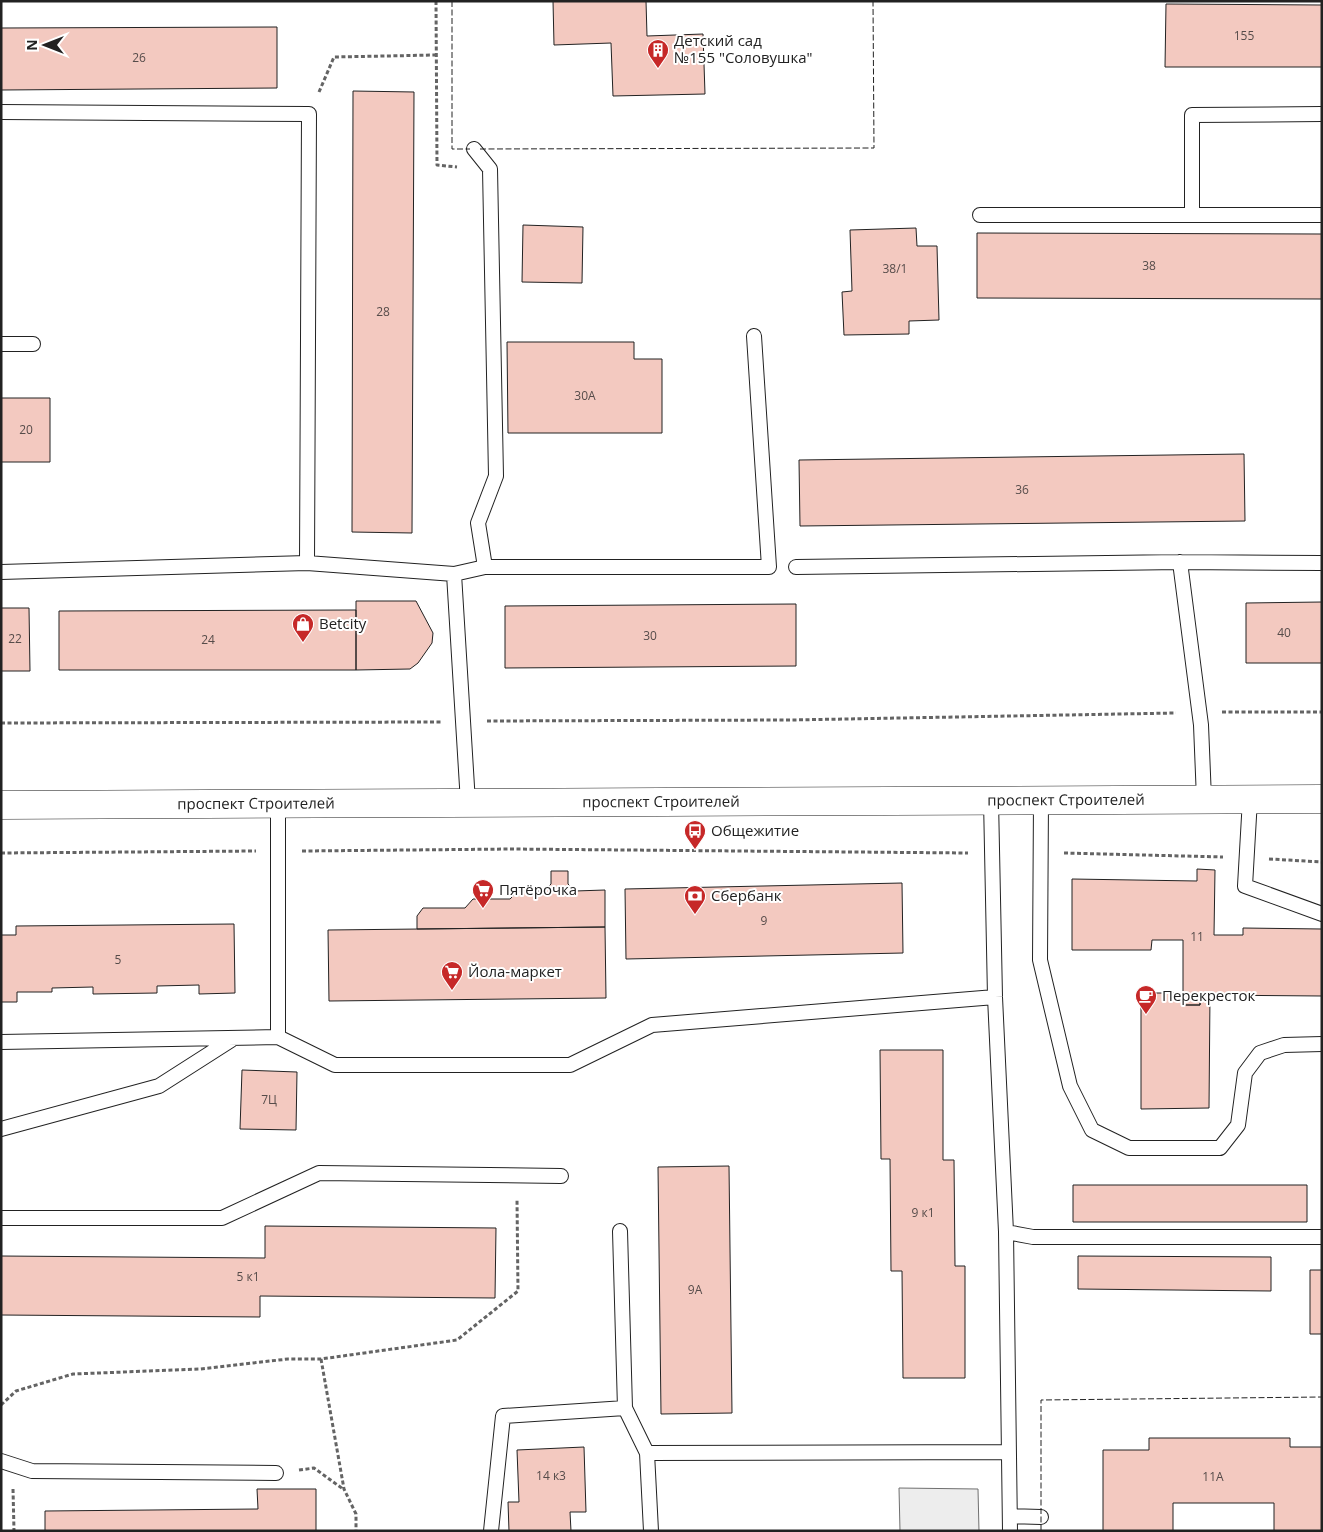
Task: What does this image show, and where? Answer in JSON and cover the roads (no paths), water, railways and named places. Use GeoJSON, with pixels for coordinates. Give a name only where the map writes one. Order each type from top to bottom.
{"type":"FeatureCollection","features":[{"type":"Feature","properties":{"kind":"main road","name":"проспект Строителей"},"geometry":{"type":"LineString","coordinates":[[1,805],[1322,799]]}},
{"type":"Feature","properties":{"kind":"lane"},"geometry":{"type":"LineString","coordinates":[[1,112],[309,114],[307,563]]}},
{"type":"Feature","properties":{"kind":"lane"},"geometry":{"type":"LineString","coordinates":[[1192,215],[1192,115],[1322,114]]}},
{"type":"Feature","properties":{"kind":"lane"},"geometry":{"type":"LineString","coordinates":[[474,149],[490,169],[496,476],[478,523],[485,567]]}},
{"type":"Feature","properties":{"kind":"lane"},"geometry":{"type":"LineString","coordinates":[[980,215],[1322,215]]}},
{"type":"Feature","properties":{"kind":"lane"},"geometry":{"type":"LineString","coordinates":[[1,572],[307,563],[454,574],[485,567],[769,567],[754,336]]}},
{"type":"Feature","properties":{"kind":"lane"},"geometry":{"type":"LineString","coordinates":[[1,344],[33,344]]}},
{"type":"Feature","properties":{"kind":"lane"},"geometry":{"type":"LineString","coordinates":[[796,567],[1180,562],[1322,563]]}},
{"type":"Feature","properties":{"kind":"lane"},"geometry":{"type":"LineString","coordinates":[[1180,562],[1200,713],[1204,799]]}},
{"type":"Feature","properties":{"kind":"lane"},"geometry":{"type":"LineString","coordinates":[[454,574],[468,803]]}},
{"type":"Feature","properties":{"kind":"lane"},"geometry":{"type":"LineString","coordinates":[[1250,799],[1245,886],[1322,914]]}},
{"type":"Feature","properties":{"kind":"lane"},"geometry":{"type":"LineString","coordinates":[[991,800],[995,997],[1006,1232],[1010,1531]]}},
{"type":"Feature","properties":{"kind":"lane"},"geometry":{"type":"LineString","coordinates":[[1041,800],[1040,960],[1070,1086],[1092,1130],[1129,1148],[1220,1148],[1238,1125],[1245,1073],[1260,1053],[1284,1045],[1322,1044]]}},
{"type":"Feature","properties":{"kind":"lane"},"geometry":{"type":"LineString","coordinates":[[278,804],[278,1037]]}},
{"type":"Feature","properties":{"kind":"lane"},"geometry":{"type":"LineString","coordinates":[[1,1042],[278,1037],[335,1065],[570,1065],[652,1025],[995,997]]}},
{"type":"Feature","properties":{"kind":"lane"},"geometry":{"type":"LineString","coordinates":[[1,1129],[159,1086],[232,1039]]}},
{"type":"Feature","properties":{"kind":"lane"},"geometry":{"type":"LineString","coordinates":[[1,1218],[222,1218],[319,1173],[561,1176]]}},
{"type":"Feature","properties":{"kind":"lane"},"geometry":{"type":"LineString","coordinates":[[620,1231],[625,1408],[647,1453],[651,1531]]}},
{"type":"Feature","properties":{"kind":"lane"},"geometry":{"type":"LineString","coordinates":[[1006,1232],[1033,1237],[1322,1237]]}},
{"type":"Feature","properties":{"kind":"lane"},"geometry":{"type":"LineString","coordinates":[[491,1531],[503,1416],[625,1408]]}},
{"type":"Feature","properties":{"kind":"lane"},"geometry":{"type":"LineString","coordinates":[[647,1453],[1009,1452]]}},
{"type":"Feature","properties":{"kind":"lane"},"geometry":{"type":"LineString","coordinates":[[1,1461],[32,1471],[276,1473]]}},
{"type":"Feature","properties":{"kind":"lane"},"geometry":{"type":"LineString","coordinates":[[1010,1516],[1041,1517]]}},
{"type":"Feature","properties":{"kind":"place","name":"Детский сад №155 \"Соловушка\""},"geometry":{"type":"Point","coordinates":[658,69]}},
{"type":"Feature","properties":{"kind":"place","name":"Betcity"},"geometry":{"type":"Point","coordinates":[303,643]}},
{"type":"Feature","properties":{"kind":"place","name":"Общежитие"},"geometry":{"type":"Point","coordinates":[695,850]}},
{"type":"Feature","properties":{"kind":"place","name":"Пятёрочка"},"geometry":{"type":"Point","coordinates":[483,909]}},
{"type":"Feature","properties":{"kind":"place","name":"Сбербанк"},"geometry":{"type":"Point","coordinates":[695,915]}},
{"type":"Feature","properties":{"kind":"place","name":"Йола-маркет"},"geometry":{"type":"Point","coordinates":[452,991]}},
{"type":"Feature","properties":{"kind":"place","name":"Перекресток"},"geometry":{"type":"Point","coordinates":[1146,1015]}}]}
